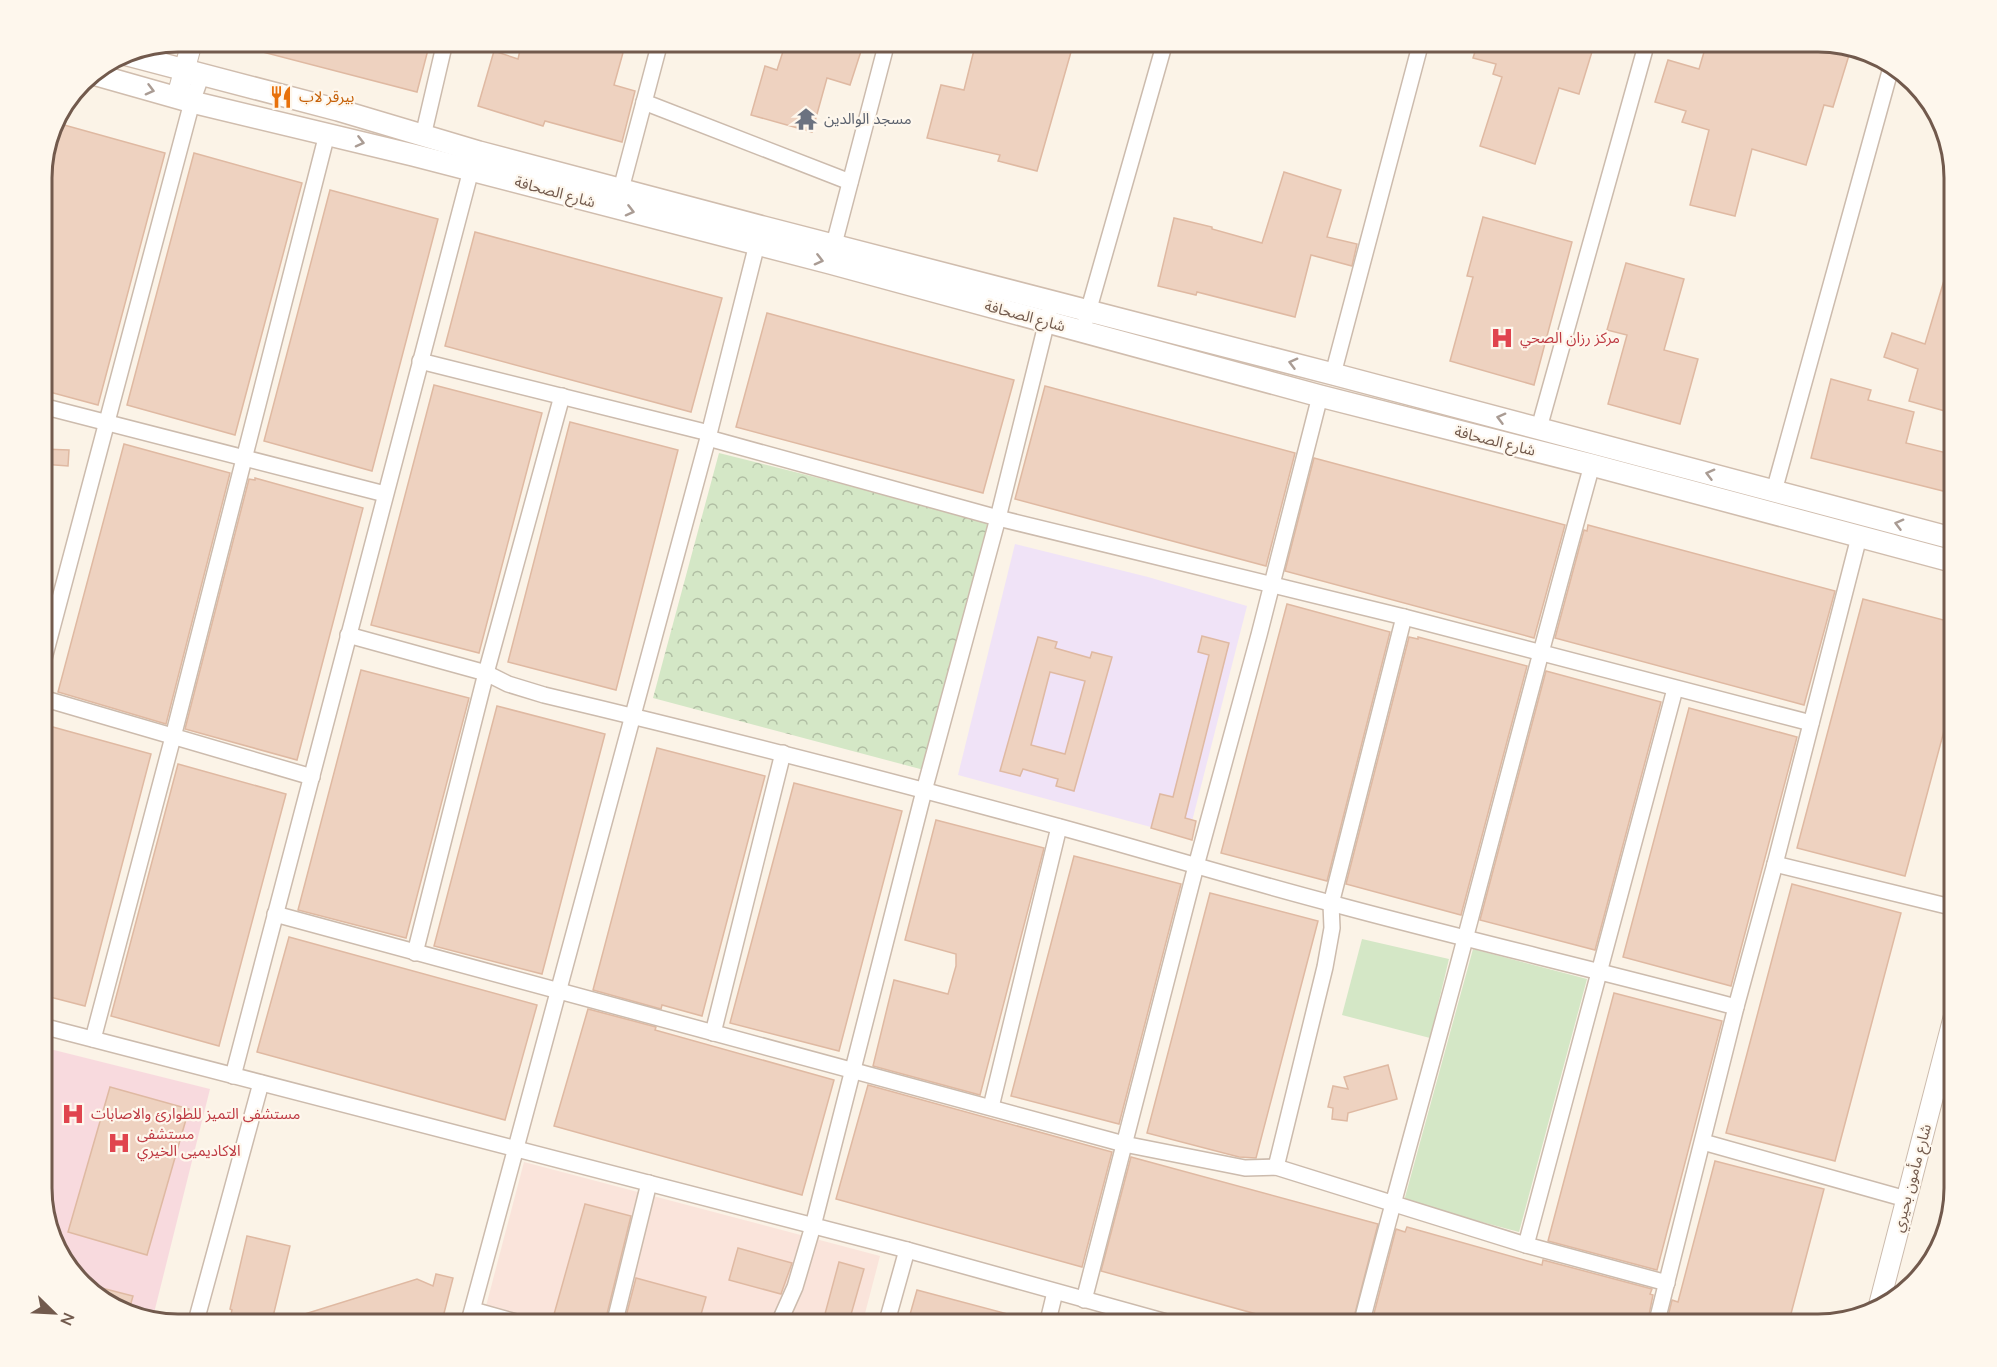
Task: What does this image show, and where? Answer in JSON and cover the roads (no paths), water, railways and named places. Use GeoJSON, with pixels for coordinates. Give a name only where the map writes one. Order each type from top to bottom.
{"type":"FeatureCollection","features":[{"type":"Feature","properties":{"kind":"main road","name":"شارع الصحافة"},"geometry":{"type":"LineString","coordinates":[[141,58],[763,227],[1333,374],[1944,536]]}},
{"type":"Feature","properties":{"kind":"main road","name":"شارع الصحافة"},"geometry":{"type":"LineString","coordinates":[[104,77],[185,100],[471,170],[757,244],[1320,396],[1592,465],[1944,559]]}},
{"type":"Feature","properties":{"kind":"street"},"geometry":{"type":"LineString","coordinates":[[53,624],[106,423],[193,72],[192,52]]}},
{"type":"Feature","properties":{"kind":"street"},"geometry":{"type":"LineString","coordinates":[[423,136],[443,52]]}},
{"type":"Feature","properties":{"kind":"street"},"geometry":{"type":"LineString","coordinates":[[621,189],[657,52]]}},
{"type":"Feature","properties":{"kind":"street"},"geometry":{"type":"LineString","coordinates":[[834,244],[883,52]]}},
{"type":"Feature","properties":{"kind":"street"},"geometry":{"type":"LineString","coordinates":[[1083,331],[1162,52]]}},
{"type":"Feature","properties":{"kind":"street"},"geometry":{"type":"LineString","coordinates":[[1333,374],[1418,52]]}},
{"type":"Feature","properties":{"kind":"street"},"geometry":{"type":"LineString","coordinates":[[1539,428],[1644,52]]}},
{"type":"Feature","properties":{"kind":"street"},"geometry":{"type":"LineString","coordinates":[[1774,491],[1889,75]]}},
{"type":"Feature","properties":{"kind":"street"},"geometry":{"type":"LineString","coordinates":[[644,102],[850,182]]}},
{"type":"Feature","properties":{"kind":"street"},"geometry":{"type":"LineString","coordinates":[[93,1039],[173,737],[327,134]]}},
{"type":"Feature","properties":{"kind":"street"},"geometry":{"type":"LineString","coordinates":[[233,1076],[471,170]]}},
{"type":"Feature","properties":{"kind":"street"},"geometry":{"type":"LineString","coordinates":[[471,1314],[709,436],[757,244]]}},
{"type":"Feature","properties":{"kind":"street"},"geometry":{"type":"LineString","coordinates":[[783,1314],[795,1287],[813,1226],[924,791],[998,518],[1052,302]]}},
{"type":"Feature","properties":{"kind":"street"},"geometry":{"type":"LineString","coordinates":[[420,361],[562,396],[998,518],[1404,617],[1811,723]]}},
{"type":"Feature","properties":{"kind":"street"},"geometry":{"type":"LineString","coordinates":[[415,953],[486,673],[562,396]]}},
{"type":"Feature","properties":{"kind":"street"},"geometry":{"type":"LineString","coordinates":[[1084,1300],[1320,396]]}},
{"type":"Feature","properties":{"kind":"street"},"geometry":{"type":"LineString","coordinates":[[53,409],[385,494]]}},
{"type":"Feature","properties":{"kind":"street"},"geometry":{"type":"LineString","coordinates":[[1364,1314],[1392,1202],[1592,465]]}},
{"type":"Feature","properties":{"kind":"street"},"geometry":{"type":"LineString","coordinates":[[1659,1314],[1736,1007],[1859,537]]}},
{"type":"Feature","properties":{"kind":"street"},"geometry":{"type":"LineString","coordinates":[[1276,1167],[1325,967],[1332,928],[1331,904],[1404,617]]}},
{"type":"Feature","properties":{"kind":"street"},"geometry":{"type":"LineString","coordinates":[[348,635],[486,673],[508,684],[544,695],[783,753],[1059,827],[1331,904],[1736,1007]]}},
{"type":"Feature","properties":{"kind":"street"},"geometry":{"type":"LineString","coordinates":[[1526,1245],[1675,689]]}},
{"type":"Feature","properties":{"kind":"street"},"geometry":{"type":"LineString","coordinates":[[53,701],[312,777]]}},
{"type":"Feature","properties":{"kind":"street"},"geometry":{"type":"LineString","coordinates":[[713,1033],[783,753]]}},
{"type":"Feature","properties":{"kind":"street"},"geometry":{"type":"LineString","coordinates":[[991,1107],[1059,827]]}},
{"type":"Feature","properties":{"kind":"street"},"geometry":{"type":"LineString","coordinates":[[1775,864],[1944,905]]}},
{"type":"Feature","properties":{"kind":"street"},"geometry":{"type":"LineString","coordinates":[[275,914],[1124,1144],[1245,1168],[1276,1167],[1526,1245],[1667,1283]]}},
{"type":"Feature","properties":{"kind":"street"},"geometry":{"type":"LineString","coordinates":[[53,1029],[907,1250],[1136,1314]]}},
{"type":"Feature","properties":{"kind":"street","name":"شارع مأمون بحيري"},"geometry":{"type":"LineString","coordinates":[[1881,1297],[1944,1054]]}},
{"type":"Feature","properties":{"kind":"street"},"geometry":{"type":"LineString","coordinates":[[198,1314],[261,1083]]}},
{"type":"Feature","properties":{"kind":"street"},"geometry":{"type":"LineString","coordinates":[[1703,1142],[1906,1199]]}},
{"type":"Feature","properties":{"kind":"street"},"geometry":{"type":"LineString","coordinates":[[617,1314],[649,1183]]}},
{"type":"Feature","properties":{"kind":"street"},"geometry":{"type":"LineString","coordinates":[[889,1314],[907,1250]]}},
{"type":"Feature","properties":{"kind":"street"},"geometry":{"type":"LineString","coordinates":[[1050,1314],[1055,1292]]}},
{"type":"Feature","properties":{"kind":"place","name":"بيرقر لاب"},"geometry":{"type":"Point","coordinates":[281,97]}},
{"type":"Feature","properties":{"kind":"place","name":"مسجد الوالدين"},"geometry":{"type":"Point","coordinates":[806,119]}},
{"type":"Feature","properties":{"kind":"place","name":"مركز رزان الصحي"},"geometry":{"type":"Point","coordinates":[1502,338]}},
{"type":"Feature","properties":{"kind":"place","name":"مستشفى التميز للطوارئ والاصابات"},"geometry":{"type":"Point","coordinates":[73,1114]}},
{"type":"Feature","properties":{"kind":"place","name":"مستشفى الاكاديميى الخيري"},"geometry":{"type":"Point","coordinates":[119,1143]}}]}
